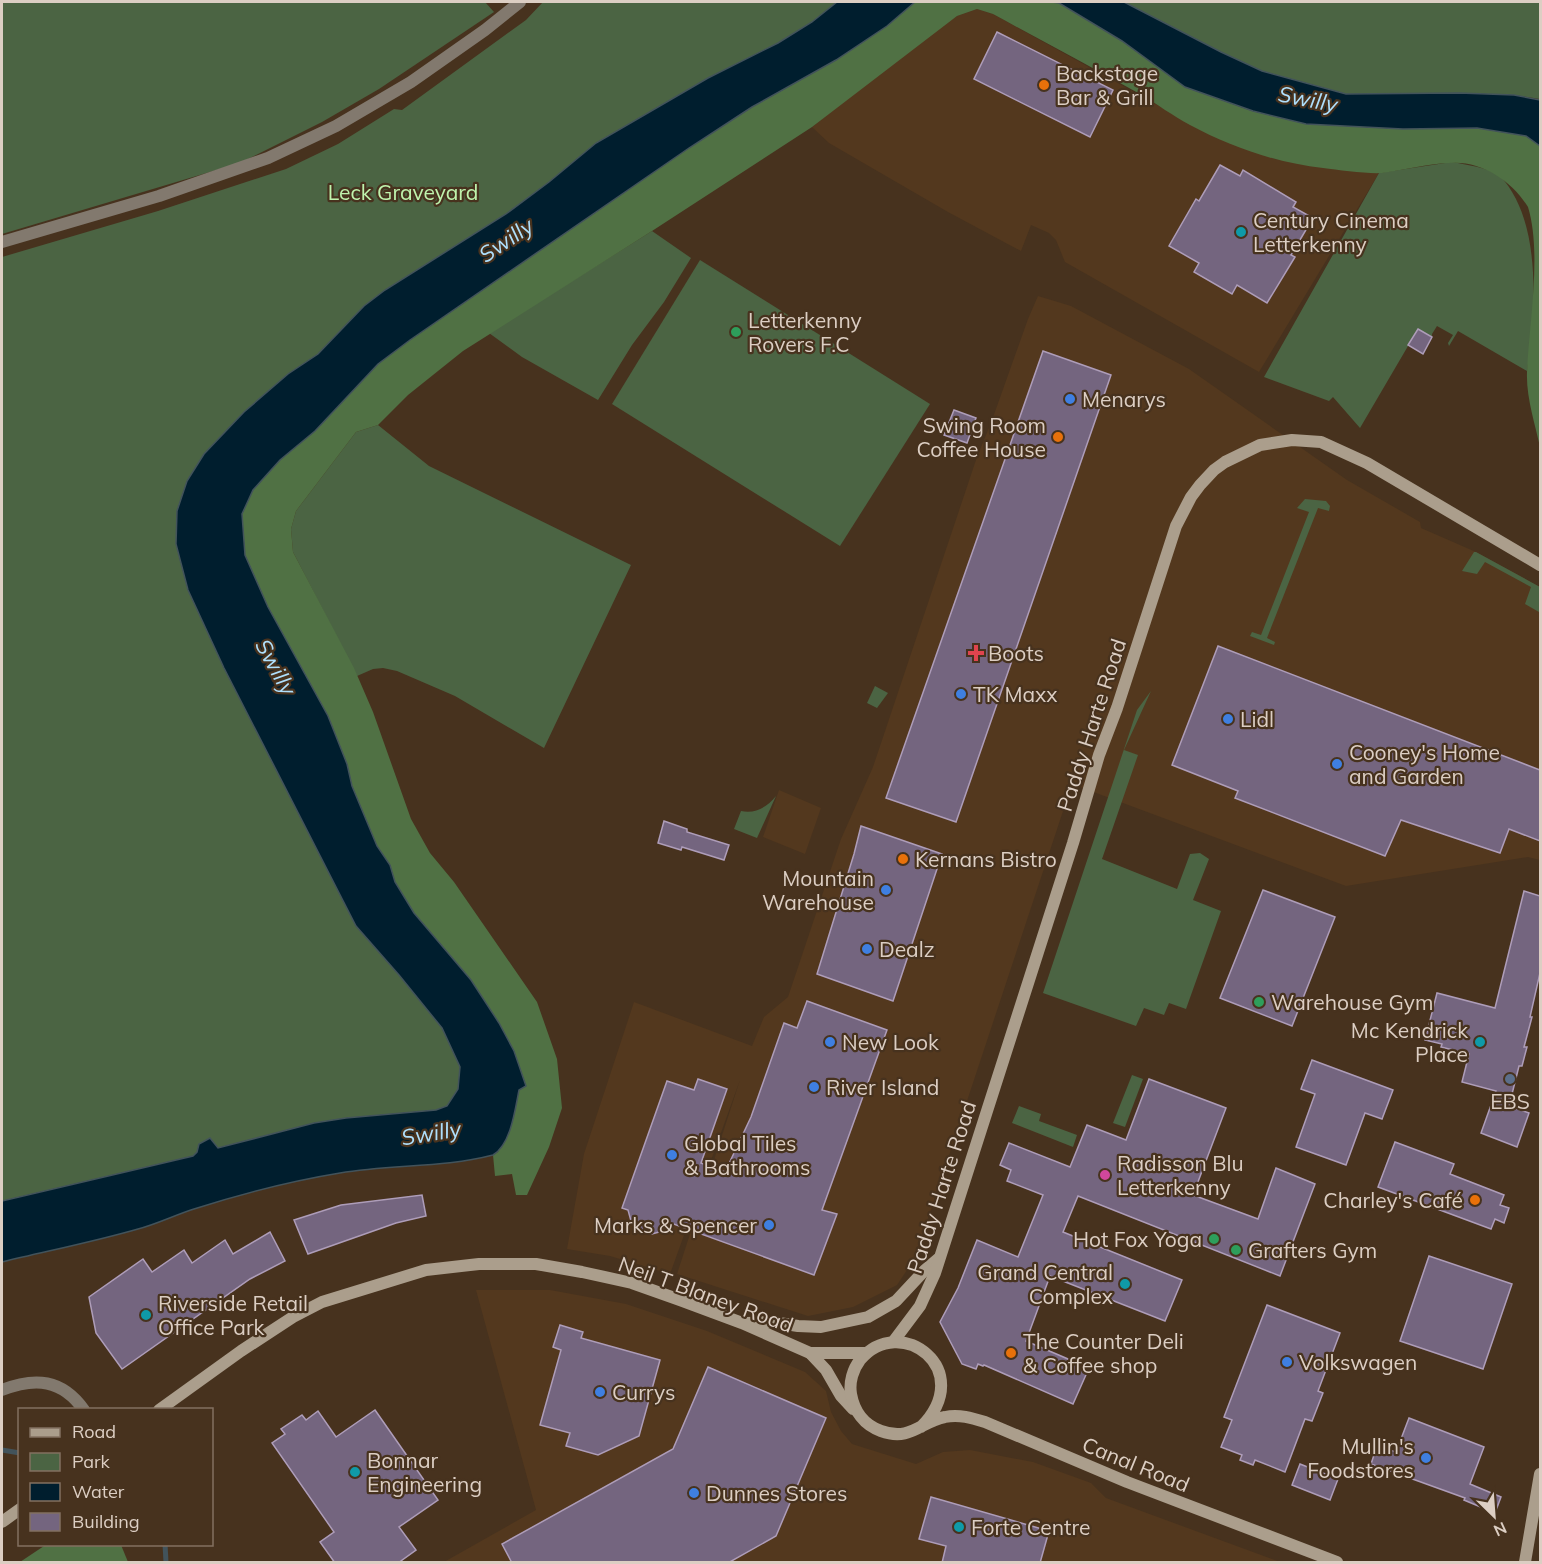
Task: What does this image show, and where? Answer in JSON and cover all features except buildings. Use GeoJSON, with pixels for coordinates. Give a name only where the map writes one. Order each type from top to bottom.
{"type":"FeatureCollection","features":[{"type":"Feature","properties":{"kind":"main road","name":"Paddy Harte Road"},"geometry":{"type":"LineString","coordinates":[[893,1342],[920,1306],[932,1282],[1038,956],[1099,755],[1117,708],[1176,526],[1200,485],[1225,462],[1260,445],[1292,440],[1321,442],[1367,463],[1540,566]]}},
{"type":"Feature","properties":{"kind":"main road"},"geometry":{"type":"LineString","coordinates":[[742,1323],[773,1322],[821,1327],[868,1317],[896,1301],[938,1259]]}},
{"type":"Feature","properties":{"kind":"main road","name":"Neil T Blaney Road"},"geometry":{"type":"LineString","coordinates":[[162,1408],[241,1351],[316,1305],[364,1287],[426,1270],[479,1264],[536,1264],[632,1283],[742,1323],[810,1353],[826,1370],[841,1396],[857,1412]]}},
{"type":"Feature","properties":{"kind":"main road"},"geometry":{"type":"LineString","coordinates":[[893,1342],[915,1346],[933,1360],[939,1370],[942,1384],[941,1397],[937,1410],[921,1427],[908,1433],[895,1434],[882,1431],[863,1420],[857,1412],[850,1389],[851,1377],[856,1365],[866,1353],[877,1346],[893,1342]]}},
{"type":"Feature","properties":{"kind":"main road","name":"Neil T Blaney Road"},"geometry":{"type":"LineString","coordinates":[[810,1353],[866,1353]]}},
{"type":"Feature","properties":{"kind":"main road","name":"Canal Road"},"geometry":{"type":"LineString","coordinates":[[921,1427],[943,1417],[970,1417],[1127,1482],[1337,1563]]}},
{"type":"Feature","properties":{"kind":"main road"},"geometry":{"type":"LineString","coordinates":[[1525,1563],[1540,1474]]}},
{"type":"Feature","properties":{"kind":"main road"},"geometry":{"type":"LineString","coordinates":[[2,1522],[18,1510]]}},
{"type":"Feature","properties":{"kind":"street"},"geometry":{"type":"LineString","coordinates":[[2,242],[159,196],[268,158],[336,126],[411,82],[485,30],[520,2]]}},
{"type":"Feature","properties":{"kind":"street"},"geometry":{"type":"LineString","coordinates":[[2,1390],[17,1384],[39,1381],[58,1386],[76,1399],[83,1408]]}},
{"type":"Feature","properties":{"kind":"shaded area"},"geometry":{"type":"Polygon","coordinates":[[[977,9],[993,14],[1201,129],[1275,159],[1379,173],[1259,372],[1065,262],[1056,240],[1049,233],[1031,225],[1021,251],[829,143],[812,127],[899,56],[957,16],[977,9]]]}},
{"type":"Feature","properties":{"kind":"shaded area"},"geometry":{"type":"Polygon","coordinates":[[[1038,296],[1071,306],[1189,369],[1347,480],[1420,522],[1421,528],[1476,552],[1540,587],[1540,860],[1528,857],[1346,886],[1072,784],[915,1258],[897,1285],[853,1307],[808,1316],[677,1274],[740,1080],[670,1274],[610,1256],[567,1249],[584,1154],[634,1002],[752,1046],[764,1017],[788,997],[841,839],[873,767],[977,457],[1038,296]]]}},
{"type":"Feature","properties":{"kind":"shaded area"},"geometry":{"type":"Polygon","coordinates":[[[779,790],[821,808],[805,854],[763,837],[779,790]]]}},
{"type":"Feature","properties":{"kind":"shaded area"},"geometry":{"type":"Polygon","coordinates":[[[476,1290],[550,1290],[626,1304],[707,1331],[805,1372],[826,1391],[831,1412],[841,1431],[852,1444],[916,1464],[943,1452],[970,1450],[1033,1462],[1091,1483],[1106,1498],[1280,1562],[444,1562],[536,1510],[476,1290]]]}},
{"type":"Feature","properties":{"kind":"green space"},"geometry":{"type":"Polygon","coordinates":[[[2,2],[485,2],[494,12],[379,89],[322,122],[240,163],[2,234],[2,2]]]}},
{"type":"Feature","properties":{"kind":"green space","name":"Leck Graveyard"},"geometry":{"type":"Polygon","coordinates":[[[543,2],[837,2],[812,22],[778,43],[708,78],[596,143],[506,214],[385,290],[364,306],[318,354],[288,374],[177,511],[176,544],[188,590],[224,668],[356,926],[442,1028],[460,1067],[458,1089],[447,1106],[436,1110],[314,1123],[218,1148],[210,1138],[193,1156],[2,1201],[2,257],[158,211],[286,169],[338,144],[394,109],[402,110],[526,20],[543,2]]]}},
{"type":"Feature","properties":{"kind":"green space"},"geometry":{"type":"Polygon","coordinates":[[[915,2],[1059,3],[1122,41],[1185,87],[1252,111],[1306,124],[1403,129],[1477,128],[1526,136],[1540,146],[1540,447],[1527,381],[1534,288],[1532,225],[1528,207],[1504,181],[1484,169],[1461,163],[1369,173],[1306,166],[1255,153],[1190,125],[1140,94],[993,14],[977,9],[957,16],[812,127],[463,351],[408,395],[378,425],[356,432],[296,511],[291,529],[293,552],[354,668],[373,712],[411,819],[430,853],[454,882],[537,1002],[557,1059],[562,1108],[549,1147],[527,1195],[516,1195],[512,1174],[495,1176],[493,1155],[498,1152],[516,1105],[519,1090],[526,1086],[514,1051],[471,980],[414,913],[395,882],[390,865],[377,846],[352,786],[347,764],[328,716],[268,607],[245,555],[242,514],[253,490],[280,460],[315,431],[378,364],[689,148],[752,107],[836,60],[887,26],[915,2]]]}},
{"type":"Feature","properties":{"kind":"green space"},"geometry":{"type":"Polygon","coordinates":[[[1124,2],[1540,2],[1540,99],[1514,95],[1459,93],[1346,94],[1262,71],[1124,2]]]}},
{"type":"Feature","properties":{"kind":"green space"},"geometry":{"type":"Polygon","coordinates":[[[1452,162],[1483,168],[1500,176],[1514,194],[1523,216],[1533,267],[1532,321],[1527,371],[1458,331],[1449,346],[1448,343],[1453,335],[1437,326],[1432,337],[1418,329],[1360,428],[1333,397],[1329,401],[1264,377],[1379,173],[1452,162]]]}},
{"type":"Feature","properties":{"kind":"green space"},"geometry":{"type":"Polygon","coordinates":[[[652,231],[691,258],[598,400],[522,357],[489,333],[652,231]]]}},
{"type":"Feature","properties":{"kind":"green space","name":"Letterkenny Rovers F.C"},"geometry":{"type":"Polygon","coordinates":[[[700,260],[930,404],[840,546],[612,404],[700,260]]]}},
{"type":"Feature","properties":{"kind":"green space"},"geometry":{"type":"Polygon","coordinates":[[[378,425],[429,466],[631,565],[544,748],[455,696],[397,671],[383,668],[373,669],[357,676],[293,552],[291,529],[296,511],[356,432],[378,425]]]}},
{"type":"Feature","properties":{"kind":"green space"},"geometry":{"type":"Polygon","coordinates":[[[1305,499],[1326,501],[1330,506],[1329,511],[1318,508],[1267,638],[1275,642],[1274,645],[1250,636],[1252,632],[1261,635],[1309,512],[1297,508],[1305,499]]]}},
{"type":"Feature","properties":{"kind":"green space"},"geometry":{"type":"Polygon","coordinates":[[[1474,552],[1540,587],[1539,612],[1525,604],[1531,587],[1485,562],[1477,574],[1462,571],[1474,552]]]}},
{"type":"Feature","properties":{"kind":"green space"},"geometry":{"type":"Polygon","coordinates":[[[875,686],[888,693],[877,708],[867,703],[875,686]]]}},
{"type":"Feature","properties":{"kind":"green space"},"geometry":{"type":"Polygon","coordinates":[[[1151,691],[1124,750],[1138,755],[1102,859],[1177,889],[1190,854],[1200,853],[1209,859],[1193,900],[1221,911],[1186,1009],[1169,1003],[1164,1015],[1144,1008],[1136,1026],[1043,993],[1137,710],[1151,691]]]}},
{"type":"Feature","properties":{"kind":"green space"},"geometry":{"type":"Polygon","coordinates":[[[776,796],[757,838],[734,829],[741,811],[761,809],[776,796]]]}},
{"type":"Feature","properties":{"kind":"green space"},"geometry":{"type":"Polygon","coordinates":[[[1132,1075],[1143,1079],[1125,1127],[1113,1123],[1132,1075]]]}},
{"type":"Feature","properties":{"kind":"green space"},"geometry":{"type":"Polygon","coordinates":[[[1019,1106],[1041,1114],[1039,1121],[1077,1135],[1073,1147],[1012,1123],[1019,1106]]]}},
{"type":"Feature","properties":{"kind":"green space"},"geometry":{"type":"Polygon","coordinates":[[[44,1546],[121,1546],[128,1562],[20,1562],[44,1546]]]}},
{"type":"Feature","properties":{"kind":"water","name":"Swilly"},"geometry":{"type":"Polygon","coordinates":[[[837,2],[915,2],[887,26],[836,60],[752,107],[689,148],[378,364],[315,431],[280,460],[253,490],[242,514],[245,555],[268,607],[328,716],[347,764],[352,786],[377,846],[390,865],[395,882],[414,913],[471,980],[514,1051],[526,1086],[519,1090],[514,1116],[504,1143],[493,1155],[474,1159],[359,1170],[285,1184],[212,1203],[121,1234],[2,1262],[2,1201],[193,1156],[199,1144],[210,1138],[218,1148],[314,1123],[436,1110],[447,1106],[458,1089],[460,1067],[442,1028],[356,926],[224,668],[188,590],[176,544],[177,511],[187,481],[204,454],[244,412],[288,374],[318,354],[364,306],[385,290],[506,214],[596,143],[708,78],[778,43],[812,22],[837,2]]]}},
{"type":"Feature","properties":{"kind":"water","name":"Swilly"},"geometry":{"type":"Polygon","coordinates":[[[1052,2],[1124,2],[1262,71],[1346,94],[1459,93],[1514,95],[1540,100],[1540,146],[1526,136],[1477,128],[1403,129],[1306,124],[1253,111],[1185,87],[1122,41],[1059,3],[1052,2]]]}},
{"type":"Feature","properties":{"kind":"waterway"},"geometry":{"type":"LineString","coordinates":[[2,1450],[18,1453]]}},
{"type":"Feature","properties":{"kind":"waterway"},"geometry":{"type":"LineString","coordinates":[[165,1546],[166,1562]]}},
{"type":"Feature","properties":{"kind":"place","name":"Backstage Bar & Grill"},"geometry":{"type":"Point","coordinates":[1044,85]}},
{"type":"Feature","properties":{"kind":"place","name":"Century Cinema Letterkenny"},"geometry":{"type":"Point","coordinates":[1241,232]}},
{"type":"Feature","properties":{"kind":"place","name":"Letterkenny Rovers F.C"},"geometry":{"type":"Point","coordinates":[736,332]}},
{"type":"Feature","properties":{"kind":"place","name":"Menarys"},"geometry":{"type":"Point","coordinates":[1070,399]}},
{"type":"Feature","properties":{"kind":"place","name":"Swing Room Coffee House"},"geometry":{"type":"Point","coordinates":[1058,437]}},
{"type":"Feature","properties":{"kind":"place","name":"Boots"},"geometry":{"type":"Point","coordinates":[976,653]}},
{"type":"Feature","properties":{"kind":"place","name":"TK Maxx"},"geometry":{"type":"Point","coordinates":[961,694]}},
{"type":"Feature","properties":{"kind":"place","name":"Lidl"},"geometry":{"type":"Point","coordinates":[1228,719]}},
{"type":"Feature","properties":{"kind":"place","name":"Cooney's Home and Garden"},"geometry":{"type":"Point","coordinates":[1337,764]}},
{"type":"Feature","properties":{"kind":"place","name":"Kernans Bistro"},"geometry":{"type":"Point","coordinates":[903,859]}},
{"type":"Feature","properties":{"kind":"place","name":"Mountain Warehouse"},"geometry":{"type":"Point","coordinates":[886,890]}},
{"type":"Feature","properties":{"kind":"place","name":"Dealz"},"geometry":{"type":"Point","coordinates":[867,949]}},
{"type":"Feature","properties":{"kind":"place","name":"Warehouse Gym"},"geometry":{"type":"Point","coordinates":[1259,1002]}},
{"type":"Feature","properties":{"kind":"place","name":"New Look"},"geometry":{"type":"Point","coordinates":[830,1042]}},
{"type":"Feature","properties":{"kind":"place","name":"Mc Kendrick Place"},"geometry":{"type":"Point","coordinates":[1480,1042]}},
{"type":"Feature","properties":{"kind":"place","name":"EBS"},"geometry":{"type":"Point","coordinates":[1510,1079]}},
{"type":"Feature","properties":{"kind":"place","name":"River Island"},"geometry":{"type":"Point","coordinates":[814,1087]}},
{"type":"Feature","properties":{"kind":"place","name":"Global Tiles & Bathrooms"},"geometry":{"type":"Point","coordinates":[672,1155]}},
{"type":"Feature","properties":{"kind":"place","name":"Radisson Blu Letterkenny"},"geometry":{"type":"Point","coordinates":[1105,1175]}},
{"type":"Feature","properties":{"kind":"place","name":"Charley's Café"},"geometry":{"type":"Point","coordinates":[1475,1200]}},
{"type":"Feature","properties":{"kind":"place","name":"Marks & Spencer"},"geometry":{"type":"Point","coordinates":[769,1225]}},
{"type":"Feature","properties":{"kind":"place","name":"Hot Fox Yoga"},"geometry":{"type":"Point","coordinates":[1214,1239]}},
{"type":"Feature","properties":{"kind":"place","name":"Grafters Gym"},"geometry":{"type":"Point","coordinates":[1236,1250]}},
{"type":"Feature","properties":{"kind":"place","name":"Grand Central Complex"},"geometry":{"type":"Point","coordinates":[1125,1284]}},
{"type":"Feature","properties":{"kind":"place","name":"Riverside Retail Office Park"},"geometry":{"type":"Point","coordinates":[146,1315]}},
{"type":"Feature","properties":{"kind":"place","name":"The Counter Deli & Coffee shop"},"geometry":{"type":"Point","coordinates":[1011,1353]}},
{"type":"Feature","properties":{"kind":"place","name":"Volkswagen"},"geometry":{"type":"Point","coordinates":[1287,1362]}},
{"type":"Feature","properties":{"kind":"place","name":"Currys"},"geometry":{"type":"Point","coordinates":[600,1392]}},
{"type":"Feature","properties":{"kind":"place","name":"Mullin's Foodstores"},"geometry":{"type":"Point","coordinates":[1426,1458]}},
{"type":"Feature","properties":{"kind":"place","name":"Bonnar Engineering"},"geometry":{"type":"Point","coordinates":[355,1472]}},
{"type":"Feature","properties":{"kind":"place","name":"Dunnes Stores"},"geometry":{"type":"Point","coordinates":[694,1493]}},
{"type":"Feature","properties":{"kind":"place","name":"Forte Centre"},"geometry":{"type":"Point","coordinates":[959,1527]}}]}
